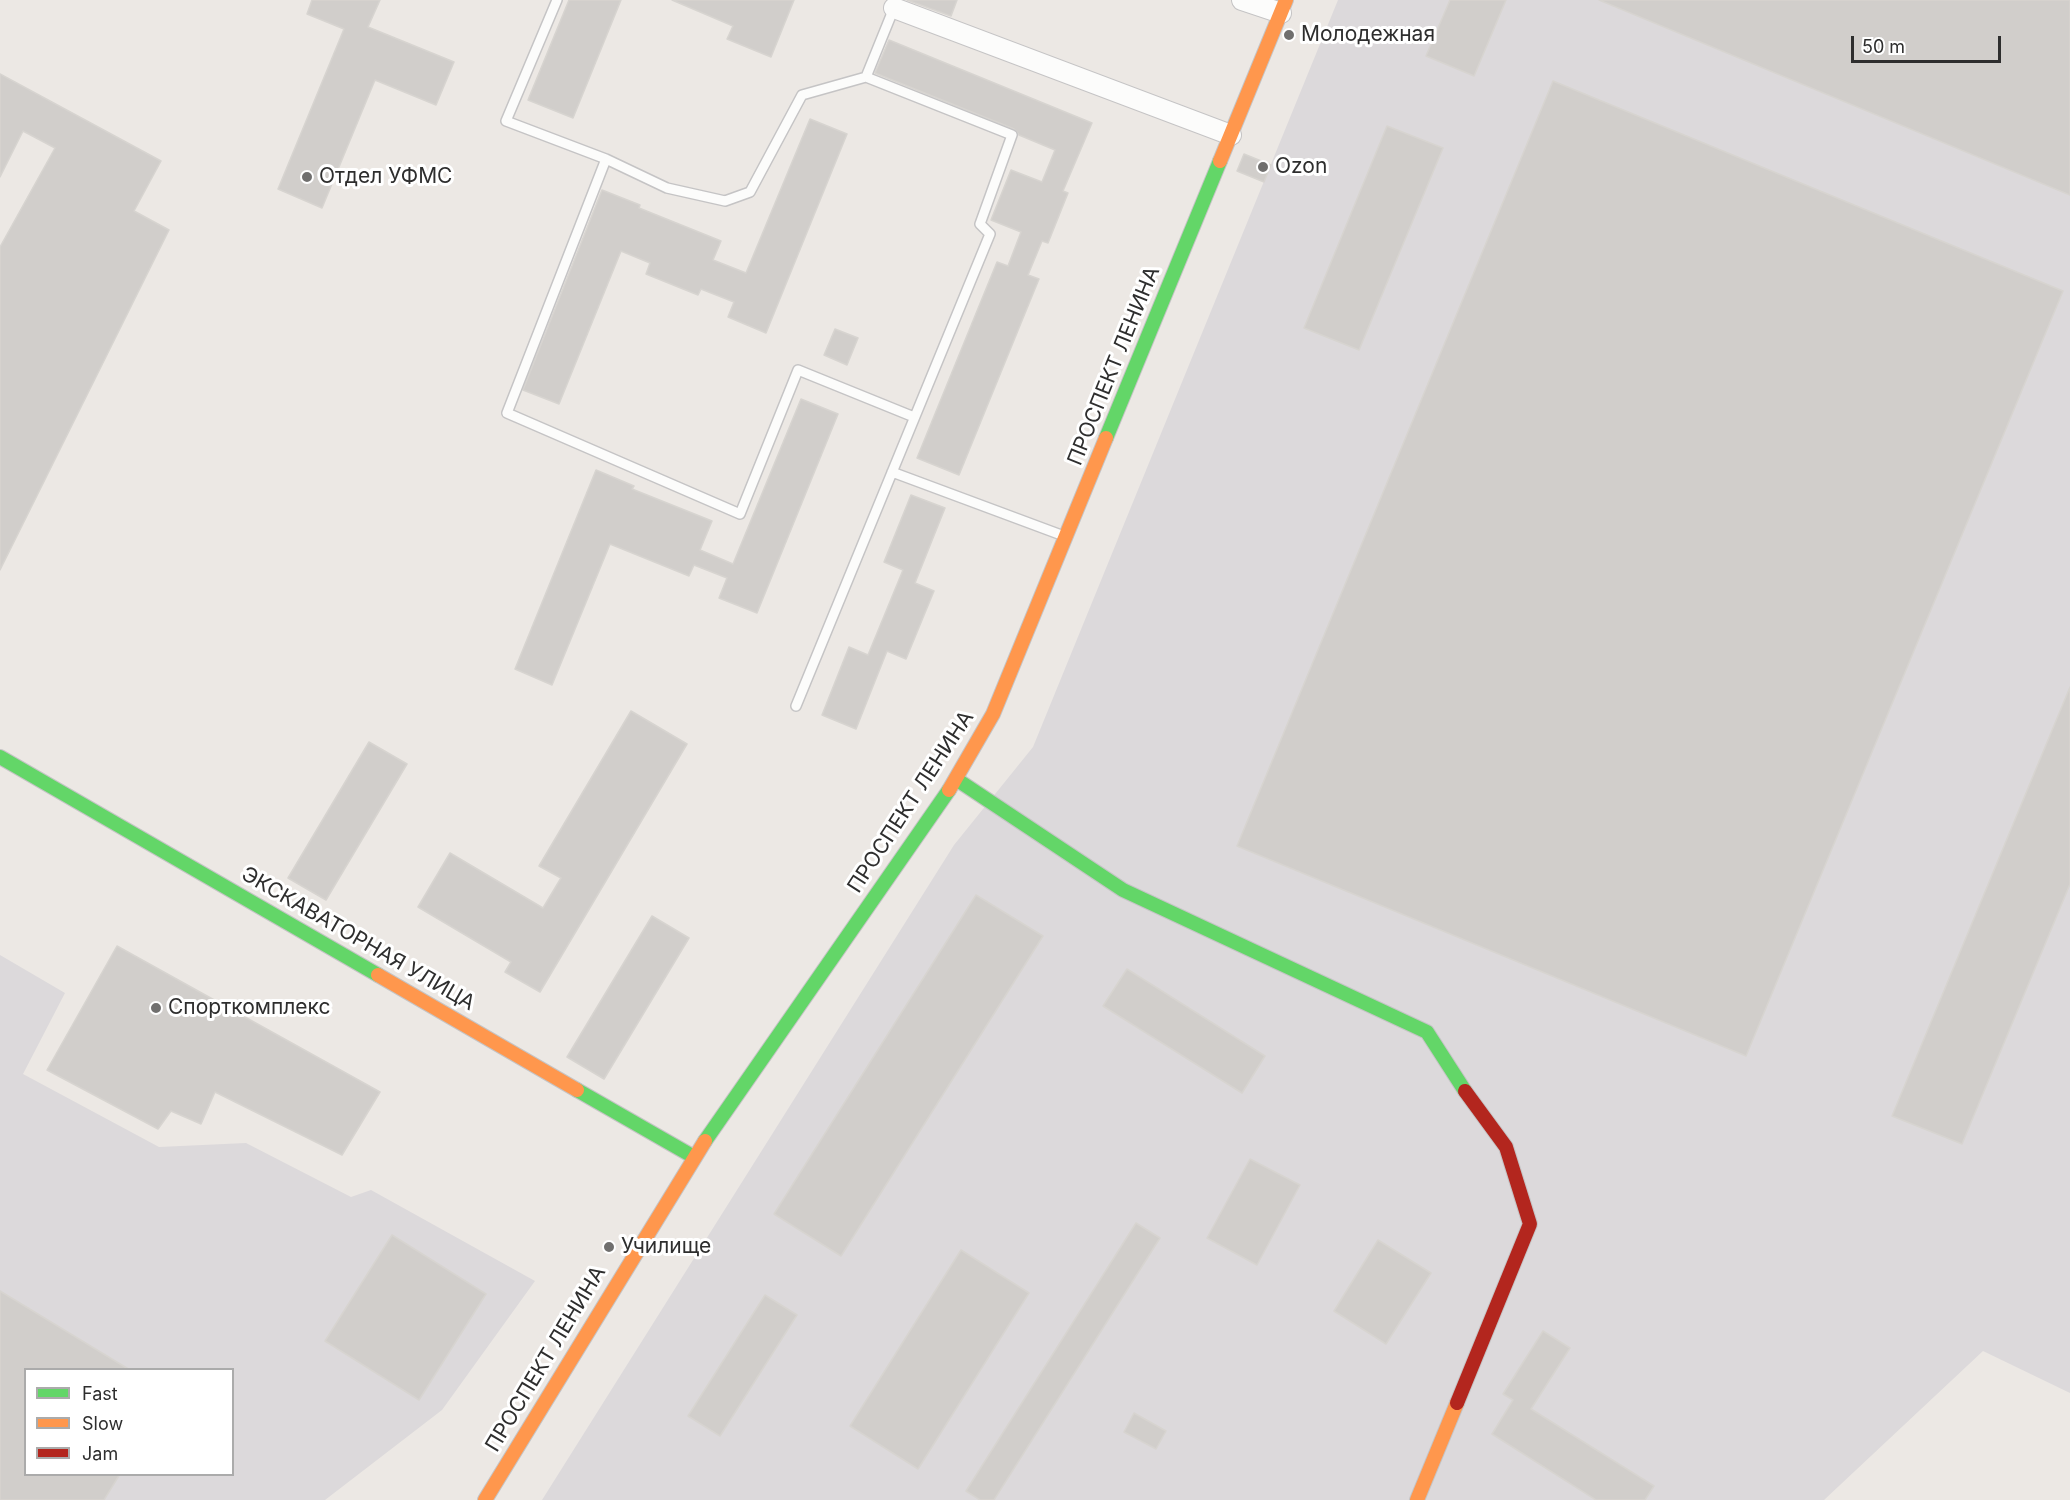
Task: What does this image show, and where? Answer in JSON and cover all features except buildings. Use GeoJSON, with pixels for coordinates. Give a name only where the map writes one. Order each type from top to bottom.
{"type":"FeatureCollection","features":[{"type":"Feature","properties":{"kind":"street"},"geometry":{"type":"LineString","coordinates":[[1242,0],[1283,7]]}},
{"type":"Feature","properties":{"kind":"street"},"geometry":{"type":"LineString","coordinates":[[896,4],[1231,135]]}},
{"type":"Feature","properties":{"kind":"street","name":"ПРОСПЕКТ ЛЕНИНА"},"geometry":{"type":"LineString","coordinates":[[485,1500],[694,1157],[956,779],[993,714],[1283,7]]}},
{"type":"Feature","properties":{"kind":"street","name":"ЭКСКАВАТОРНАЯ УЛИЦА"},"geometry":{"type":"LineString","coordinates":[[0,757],[694,1157]]}},
{"type":"Feature","properties":{"kind":"street"},"geometry":{"type":"LineString","coordinates":[[956,779],[1123,890],[1427,1032],[1463,1088],[1506,1147],[1530,1224],[1417,1500]]}},
{"type":"Feature","properties":{"kind":"lane"},"geometry":{"type":"LineString","coordinates":[[557,0],[506,121],[606,159],[667,189],[724,201],[750,192],[802,95],[866,77],[1012,135],[980,224],[990,234],[796,706]]}},
{"type":"Feature","properties":{"kind":"lane"},"geometry":{"type":"LineString","coordinates":[[866,77],[896,4]]}},
{"type":"Feature","properties":{"kind":"lane"},"geometry":{"type":"LineString","coordinates":[[606,159],[507,413],[740,514],[798,370],[915,417]]}},
{"type":"Feature","properties":{"kind":"lane"},"geometry":{"type":"LineString","coordinates":[[892,472],[1067,537]]}},
{"type":"Feature","properties":{"kind":"shaded area"},"geometry":{"type":"Polygon","coordinates":[[[1338,0],[2070,0],[2070,1393],[1983,1351],[1824,1500],[542,1500],[954,845],[1033,747],[1338,0]]]}},
{"type":"Feature","properties":{"kind":"shaded area"},"geometry":{"type":"Polygon","coordinates":[[[0,955],[65,993],[23,1074],[159,1147],[246,1143],[351,1197],[371,1190],[535,1281],[442,1410],[325,1500],[0,1500],[0,955]]]}},
{"type":"Feature","properties":{"kind":"traffic: fast"},"geometry":{"type":"LineString","coordinates":[[1106,438],[1220,161]]}},
{"type":"Feature","properties":{"kind":"traffic: fast"},"geometry":{"type":"LineString","coordinates":[[0,757],[378,975]]}},
{"type":"Feature","properties":{"kind":"traffic: fast"},"geometry":{"type":"LineString","coordinates":[[956,779],[1123,890],[1427,1032],[1465,1091]]}},
{"type":"Feature","properties":{"kind":"traffic: fast"},"geometry":{"type":"LineString","coordinates":[[705,1141],[949,790]]}},
{"type":"Feature","properties":{"kind":"traffic: fast"},"geometry":{"type":"LineString","coordinates":[[577,1090],[694,1157]]}},
{"type":"Feature","properties":{"kind":"traffic: slow"},"geometry":{"type":"LineString","coordinates":[[1220,161],[1286,0]]}},
{"type":"Feature","properties":{"kind":"traffic: slow"},"geometry":{"type":"LineString","coordinates":[[949,790],[993,714],[1106,438]]}},
{"type":"Feature","properties":{"kind":"traffic: slow"},"geometry":{"type":"LineString","coordinates":[[378,975],[577,1090]]}},
{"type":"Feature","properties":{"kind":"traffic: slow"},"geometry":{"type":"LineString","coordinates":[[485,1500],[705,1141]]}},
{"type":"Feature","properties":{"kind":"traffic: slow"},"geometry":{"type":"LineString","coordinates":[[1417,1500],[1457,1403]]}},
{"type":"Feature","properties":{"kind":"traffic: jam"},"geometry":{"type":"LineString","coordinates":[[1457,1403],[1530,1224],[1506,1147],[1465,1091]]}},
{"type":"Feature","properties":{"kind":"place","name":"Молодежная"},"geometry":{"type":"Point","coordinates":[1289,35]}},
{"type":"Feature","properties":{"kind":"place","name":"Ozon"},"geometry":{"type":"Point","coordinates":[1263,167]}},
{"type":"Feature","properties":{"kind":"place","name":"Отдел УФМС"},"geometry":{"type":"Point","coordinates":[307,177]}},
{"type":"Feature","properties":{"kind":"place","name":"Спорткомплекс"},"geometry":{"type":"Point","coordinates":[156,1008]}},
{"type":"Feature","properties":{"kind":"place","name":"Училище"},"geometry":{"type":"Point","coordinates":[609,1247]}}]}
